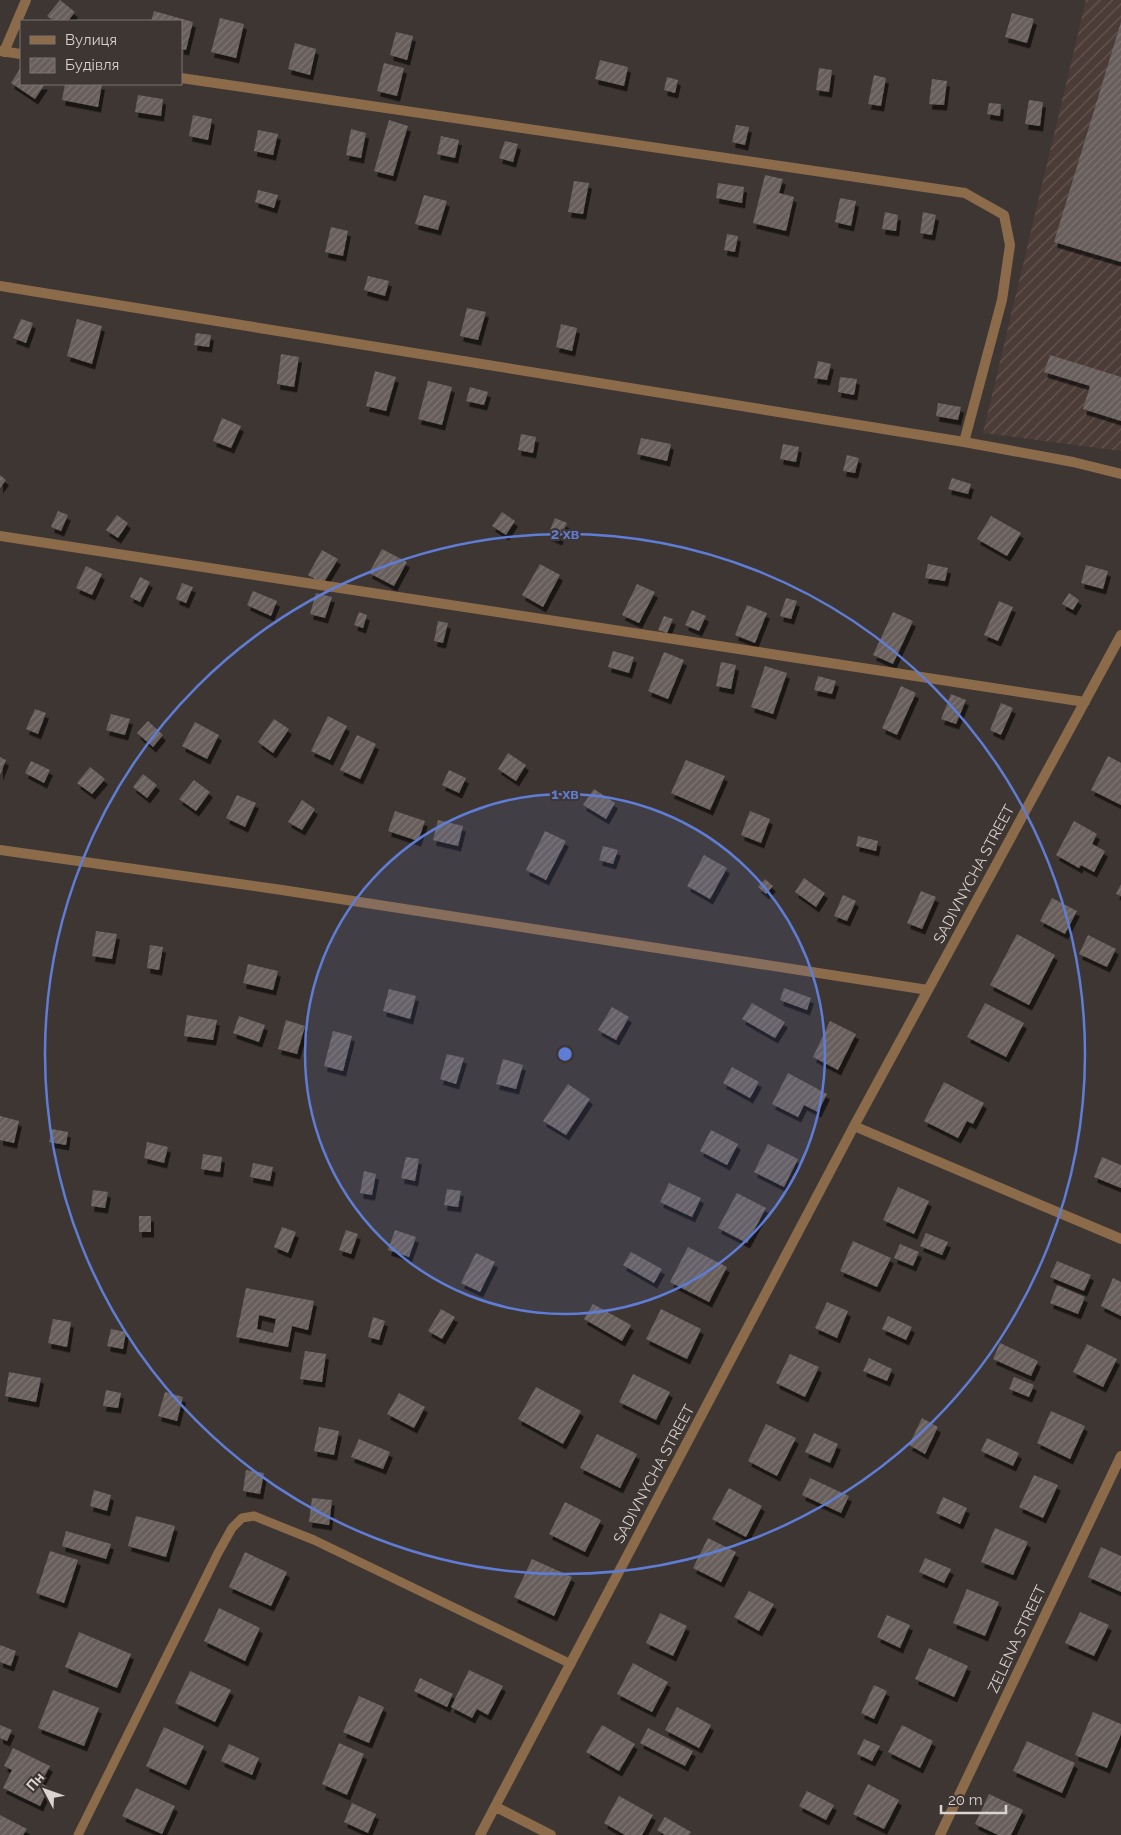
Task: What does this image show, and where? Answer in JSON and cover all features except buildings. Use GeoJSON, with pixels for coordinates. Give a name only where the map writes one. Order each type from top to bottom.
{"type":"FeatureCollection","features":[{"type":"Feature","properties":{"kind":"street"},"geometry":{"type":"LineString","coordinates":[[20,54],[2,52],[26,0]]}},
{"type":"Feature","properties":{"kind":"street"},"geometry":{"type":"LineString","coordinates":[[182,78],[965,193],[1004,215],[1010,245],[1002,300],[964,442]]}},
{"type":"Feature","properties":{"kind":"street"},"geometry":{"type":"LineString","coordinates":[[0,286],[964,442],[1073,462],[1121,474]]}},
{"type":"Feature","properties":{"kind":"street"},"geometry":{"type":"LineString","coordinates":[[0,536],[1085,702]]}},
{"type":"Feature","properties":{"kind":"street","name":"SADIVNYCHA STREET"},"geometry":{"type":"LineString","coordinates":[[480,1835],[854,1126],[1121,635]]}},
{"type":"Feature","properties":{"kind":"street"},"geometry":{"type":"LineString","coordinates":[[0,850],[282,890],[928,990]]}},
{"type":"Feature","properties":{"kind":"street"},"geometry":{"type":"LineString","coordinates":[[854,1126],[1121,1239]]}},
{"type":"Feature","properties":{"kind":"street","name":"ZELENA STREET"},"geometry":{"type":"LineString","coordinates":[[940,1835],[1121,1456]]}},
{"type":"Feature","properties":{"kind":"street"},"geometry":{"type":"LineString","coordinates":[[496,1807],[550,1835]]}},
{"type":"Feature","properties":{"kind":"lane"},"geometry":{"type":"LineString","coordinates":[[78,1835],[218,1554],[232,1528],[242,1518],[254,1516],[314,1540],[571,1664]]}},
{"type":"Feature","properties":{"kind":"shaded area"},"geometry":{"type":"Polygon","coordinates":[[[1086,0],[1121,0],[1121,451],[983,433],[1086,0]]]}}]}
